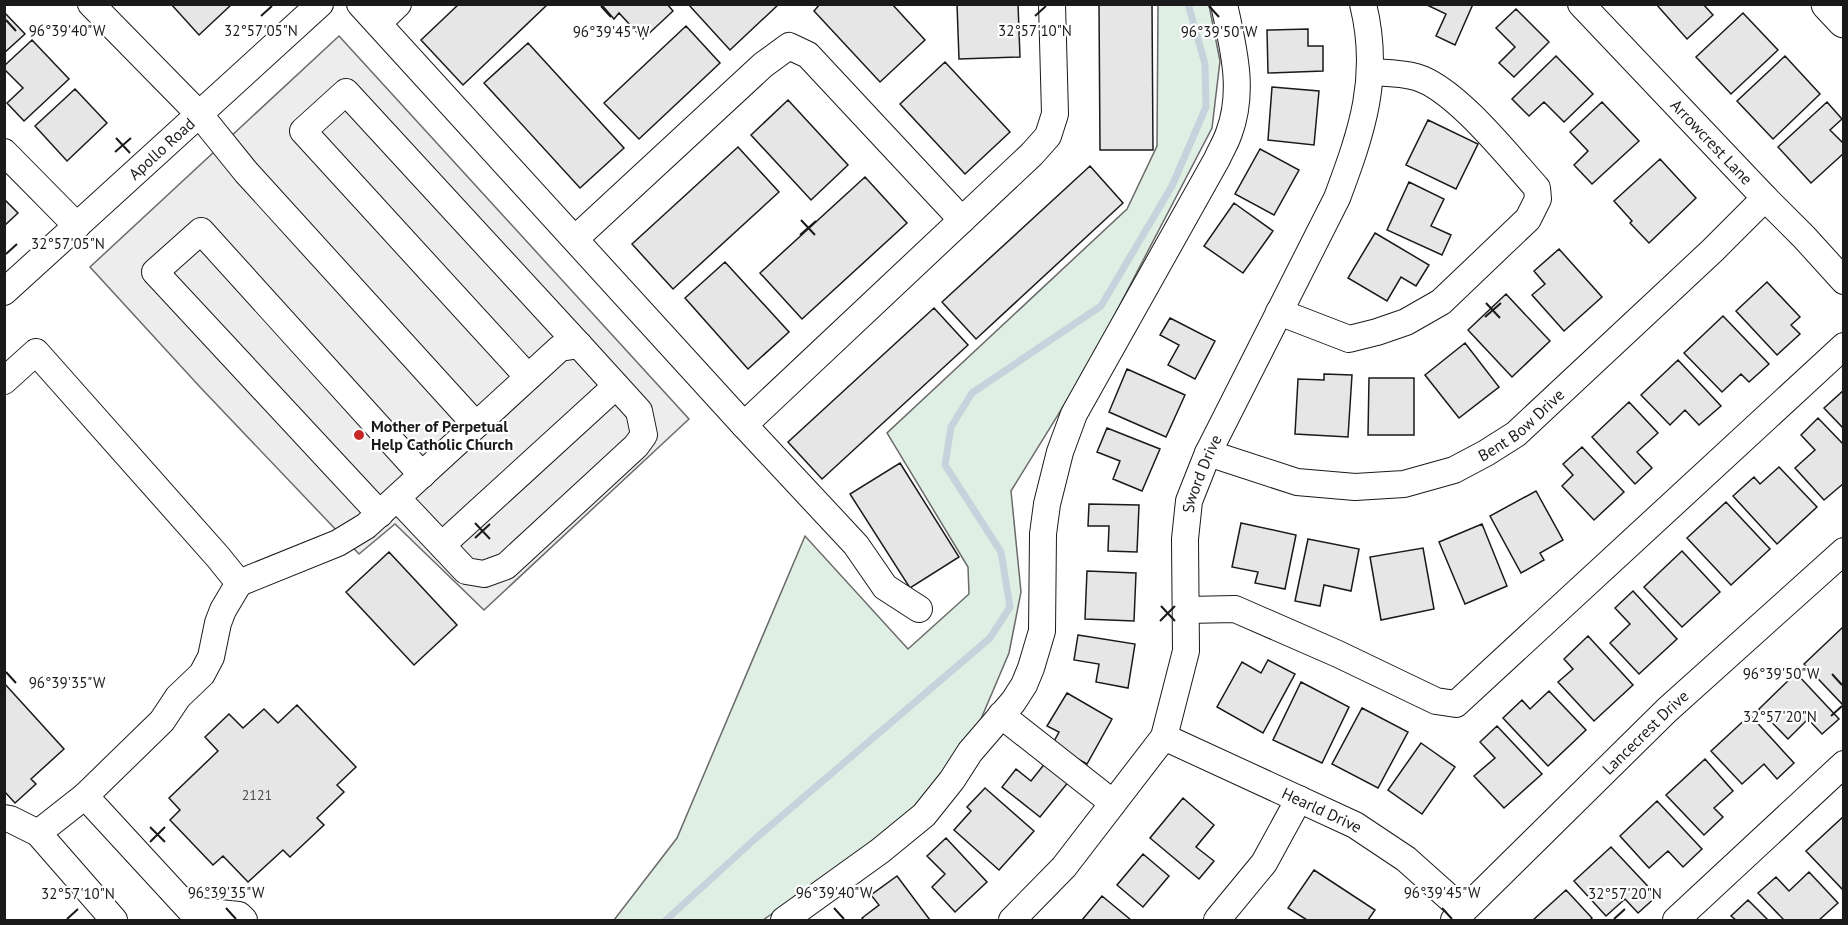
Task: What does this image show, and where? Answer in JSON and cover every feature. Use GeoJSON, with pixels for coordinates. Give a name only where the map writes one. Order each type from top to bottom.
{"type":"FeatureCollection","features":[{"type":"Feature","properties":{"kind":"main road"},"geometry":{"type":"LineString","coordinates":[[1828,4],[1844,21]]}},
{"type":"Feature","properties":{"kind":"street"},"geometry":{"type":"LineString","coordinates":[[92,4],[200,115],[246,172],[476,425]]}},
{"type":"Feature","properties":{"kind":"street"},"geometry":{"type":"LineString","coordinates":[[360,4],[856,545],[885,588],[920,609]]}},
{"type":"Feature","properties":{"kind":"street"},"geometry":{"type":"LineString","coordinates":[[378,23],[398,4]]}},
{"type":"Feature","properties":{"kind":"street"},"geometry":{"type":"LineString","coordinates":[[744,425],[1032,154],[1048,136],[1054,114],[1052,4]]}},
{"type":"Feature","properties":{"kind":"street"},"geometry":{"type":"LineString","coordinates":[[784,921],[880,851],[924,815],[952,780],[969,752],[1024,685],[1032,668],[1042,631],[1043,534],[1047,504],[1060,452],[1074,414],[1217,159],[1229,133],[1236,108],[1237,83],[1236,58],[1224,4]]}},
{"type":"Feature","properties":{"kind":"street","name":"Sword Drive"},"geometry":{"type":"LineString","coordinates":[[1012,921],[1064,867],[1164,736],[1186,651],[1185,539],[1189,501],[1209,453],[1337,198],[1362,126],[1368,97],[1369,28],[1363,4]]}},
{"type":"Feature","properties":{"kind":"street","name":"Arrowcrest Lane"},"geometry":{"type":"LineString","coordinates":[[1581,4],[1844,281]]}},
{"type":"Feature","properties":{"kind":"street","name":"Apollo Road"},"geometry":{"type":"LineString","coordinates":[[4,292],[320,5]]}},
{"type":"Feature","properties":{"kind":"street"},"geometry":{"type":"LineString","coordinates":[[575,239],[763,65],[789,46],[808,55],[962,220]]}},
{"type":"Feature","properties":{"kind":"street"},"geometry":{"type":"LineString","coordinates":[[1279,312],[1349,339],[1406,322],[1441,302],[1528,219],[1538,199],[1537,188],[1480,125],[1440,88],[1416,77],[1370,72]]}},
{"type":"Feature","properties":{"kind":"street"},"geometry":{"type":"LineString","coordinates":[[422,475],[201,231],[155,272],[388,506],[442,545],[466,571],[484,574],[506,566],[636,446],[644,435],[639,411],[346,92],[303,131],[528,377]]}},
{"type":"Feature","properties":{"kind":"street"},"geometry":{"type":"LineString","coordinates":[[4,152],[77,226]]}},
{"type":"Feature","properties":{"kind":"street","name":"Bent Bow Drive"},"geometry":{"type":"LineString","coordinates":[[1209,453],[1297,482],[1355,487],[1404,484],[1454,470],[1516,434],[1695,267],[1765,198]]}},
{"type":"Feature","properties":{"kind":"street"},"geometry":{"type":"LineString","coordinates":[[38,833],[85,796],[162,721],[178,697],[202,674],[211,657],[223,610],[239,583],[338,543],[366,526],[560,348],[579,345]]}},
{"type":"Feature","properties":{"kind":"street"},"geometry":{"type":"LineString","coordinates":[[1186,610],[1235,609],[1338,654],[1436,701],[1456,704],[1844,346]]}},
{"type":"Feature","properties":{"kind":"street"},"geometry":{"type":"LineString","coordinates":[[4,381],[36,352],[239,583]]}},
{"type":"Feature","properties":{"kind":"street"},"geometry":{"type":"LineString","coordinates":[[442,545],[616,386]]}},
{"type":"Feature","properties":{"kind":"street","name":"Lancecrest Drive"},"geometry":{"type":"LineString","coordinates":[[1458,915],[1666,710],[1844,551]]}},
{"type":"Feature","properties":{"kind":"street"},"geometry":{"type":"LineString","coordinates":[[1001,715],[1113,803]]}},
{"type":"Feature","properties":{"kind":"street","name":"Hearld Drive"},"geometry":{"type":"LineString","coordinates":[[1164,736],[1355,825],[1406,859],[1458,915]]}},
{"type":"Feature","properties":{"kind":"street"},"geometry":{"type":"LineString","coordinates":[[1676,921],[1844,764]]}},
{"type":"Feature","properties":{"kind":"street"},"geometry":{"type":"LineString","coordinates":[[85,796],[190,910],[239,915],[244,921]]}},
{"type":"Feature","properties":{"kind":"street"},"geometry":{"type":"LineString","coordinates":[[1217,921],[1264,862],[1299,800]]}},
{"type":"Feature","properties":{"kind":"street"},"geometry":{"type":"LineString","coordinates":[[4,818],[38,833],[114,921]]}},
{"type":"Feature","properties":{"kind":"green space"},"geometry":{"type":"Polygon","coordinates":[[[1158,5],[1209,5],[1220,61],[1212,128],[1087,368],[1011,491],[1021,592],[1009,653],[978,726],[916,806],[866,848],[763,920],[614,920],[677,838],[805,536],[908,649],[969,594],[968,567],[887,433],[1127,209],[1157,146],[1158,5]]]}},
{"type":"Feature","properties":{"kind":"shaded area"},"geometry":{"type":"Polygon","coordinates":[[[339,36],[689,419],[484,610],[395,524],[359,554],[200,387],[90,267],[339,36]]]}},
{"type":"Feature","properties":{"kind":"building"},"geometry":{"type":"Polygon","coordinates":[[[171,4],[232,4],[199,35],[171,4]]]}},
{"type":"Feature","properties":{"kind":"building"},"geometry":{"type":"Polygon","coordinates":[[[459,4],[548,4],[463,85],[421,40],[459,4]]]}},
{"type":"Feature","properties":{"kind":"building"},"geometry":{"type":"Polygon","coordinates":[[[601,4],[667,4],[673,11],[643,39],[619,13],[614,19],[601,4]]]}},
{"type":"Feature","properties":{"kind":"building"},"geometry":{"type":"Polygon","coordinates":[[[688,4],[779,4],[730,50],[688,4]]]}},
{"type":"Feature","properties":{"kind":"building"},"geometry":{"type":"Polygon","coordinates":[[[820,4],[892,4],[925,40],[880,82],[814,11],[820,4]]]}},
{"type":"Feature","properties":{"kind":"building"},"geometry":{"type":"Polygon","coordinates":[[[957,4],[1018,4],[1020,57],[959,59],[957,4]]]}},
{"type":"Feature","properties":{"kind":"building"},"geometry":{"type":"Polygon","coordinates":[[[1099,4],[1152,4],[1153,150],[1100,150],[1099,4]]]}},
{"type":"Feature","properties":{"kind":"building"},"geometry":{"type":"Polygon","coordinates":[[[1425,4],[1473,4],[1455,45],[1436,36],[1446,14],[1425,4]]]}},
{"type":"Feature","properties":{"kind":"building"},"geometry":{"type":"Polygon","coordinates":[[[1656,4],[1703,4],[1713,15],[1687,39],[1656,4]]]}},
{"type":"Feature","properties":{"kind":"building"},"geometry":{"type":"Polygon","coordinates":[[[1516,9],[1549,42],[1514,77],[1499,63],[1515,47],[1496,28],[1516,9]]]}},
{"type":"Feature","properties":{"kind":"building"},"geometry":{"type":"Polygon","coordinates":[[[4,12],[25,34],[4,53],[4,12]]]}},
{"type":"Feature","properties":{"kind":"building"},"geometry":{"type":"Polygon","coordinates":[[[1743,13],[1778,50],[1731,94],[1696,57],[1743,13]]]}},
{"type":"Feature","properties":{"kind":"building"},"geometry":{"type":"Polygon","coordinates":[[[686,26],[720,63],[639,139],[604,103],[686,26]]]}},
{"type":"Feature","properties":{"kind":"building"},"geometry":{"type":"Polygon","coordinates":[[[1308,29],[1308,46],[1323,46],[1323,71],[1268,73],[1267,30],[1308,29]]]}},
{"type":"Feature","properties":{"kind":"building"},"geometry":{"type":"Polygon","coordinates":[[[32,40],[69,79],[24,121],[7,103],[23,88],[4,69],[4,66],[32,40]]]}},
{"type":"Feature","properties":{"kind":"building"},"geometry":{"type":"Polygon","coordinates":[[[528,43],[624,148],[580,188],[484,83],[528,43]]]}},
{"type":"Feature","properties":{"kind":"building"},"geometry":{"type":"Polygon","coordinates":[[[1556,56],[1593,94],[1564,122],[1544,102],[1529,116],[1512,99],[1556,56]]]}},
{"type":"Feature","properties":{"kind":"building"},"geometry":{"type":"Polygon","coordinates":[[[1785,56],[1820,94],[1773,139],[1737,101],[1785,56]]]}},
{"type":"Feature","properties":{"kind":"building"},"geometry":{"type":"Polygon","coordinates":[[[945,62],[1010,132],[965,174],[900,104],[945,62]]]}},
{"type":"Feature","properties":{"kind":"building"},"geometry":{"type":"Polygon","coordinates":[[[1272,87],[1319,91],[1314,145],[1268,140],[1272,87]]]}},
{"type":"Feature","properties":{"kind":"building"},"geometry":{"type":"Polygon","coordinates":[[[75,89],[107,123],[67,161],[35,126],[75,89]]]}},
{"type":"Feature","properties":{"kind":"building"},"geometry":{"type":"Polygon","coordinates":[[[788,100],[848,165],[811,200],[751,135],[788,100]]]}},
{"type":"Feature","properties":{"kind":"building"},"geometry":{"type":"Polygon","coordinates":[[[1602,102],[1639,141],[1592,184],[1574,165],[1588,151],[1570,132],[1602,102]]]}},
{"type":"Feature","properties":{"kind":"building"},"geometry":{"type":"Polygon","coordinates":[[[1827,102],[1842,119],[1830,130],[1844,144],[1844,153],[1811,183],[1778,147],[1827,102]]]}},
{"type":"Feature","properties":{"kind":"building"},"geometry":{"type":"Polygon","coordinates":[[[1428,120],[1478,144],[1456,189],[1406,165],[1428,120]]]}},
{"type":"Feature","properties":{"kind":"building"},"geometry":{"type":"Polygon","coordinates":[[[738,147],[779,192],[673,289],[632,244],[738,147]]]}},
{"type":"Feature","properties":{"kind":"building"},"geometry":{"type":"Polygon","coordinates":[[[1260,149],[1299,170],[1274,215],[1235,194],[1260,149]]]}},
{"type":"Feature","properties":{"kind":"building"},"geometry":{"type":"Polygon","coordinates":[[[1660,159],[1696,198],[1649,243],[1614,201],[1660,159]]]}},
{"type":"Feature","properties":{"kind":"building"},"geometry":{"type":"Polygon","coordinates":[[[1090,166],[1123,203],[976,339],[942,302],[1090,166]]]}},
{"type":"Feature","properties":{"kind":"building"},"geometry":{"type":"Polygon","coordinates":[[[865,177],[907,223],[802,319],[760,273],[865,177]]]}},
{"type":"Feature","properties":{"kind":"building"},"geometry":{"type":"Polygon","coordinates":[[[1409,182],[1444,199],[1431,226],[1451,235],[1442,255],[1387,230],[1409,182]]]}},
{"type":"Feature","properties":{"kind":"building"},"geometry":{"type":"Polygon","coordinates":[[[4,199],[18,213],[4,226],[4,199]]]}},
{"type":"Feature","properties":{"kind":"building"},"geometry":{"type":"Polygon","coordinates":[[[1234,203],[1273,231],[1243,273],[1204,246],[1234,203]]]}},
{"type":"Feature","properties":{"kind":"building"},"geometry":{"type":"Polygon","coordinates":[[[1375,233],[1429,265],[1416,286],[1401,277],[1387,301],[1348,278],[1375,233]]]}},
{"type":"Feature","properties":{"kind":"building"},"geometry":{"type":"Polygon","coordinates":[[[1559,249],[1602,297],[1564,331],[1532,295],[1545,284],[1534,271],[1559,249]]]}},
{"type":"Feature","properties":{"kind":"building"},"geometry":{"type":"Polygon","coordinates":[[[725,262],[789,332],[748,369],[685,298],[725,262]]]}},
{"type":"Feature","properties":{"kind":"building"},"geometry":{"type":"Polygon","coordinates":[[[1767,282],[1800,317],[1791,325],[1800,334],[1777,355],[1736,311],[1767,282]]]}},
{"type":"Feature","properties":{"kind":"building"},"geometry":{"type":"Polygon","coordinates":[[[1506,294],[1550,341],[1512,377],[1468,330],[1506,294]]]}},
{"type":"Feature","properties":{"kind":"building"},"geometry":{"type":"Polygon","coordinates":[[[934,308],[968,345],[822,479],[788,442],[934,308]]]}},
{"type":"Feature","properties":{"kind":"building"},"geometry":{"type":"Polygon","coordinates":[[[1723,316],[1769,364],[1749,382],[1741,374],[1722,392],[1684,353],[1723,316]]]}},
{"type":"Feature","properties":{"kind":"building"},"geometry":{"type":"Polygon","coordinates":[[[1170,318],[1215,341],[1195,379],[1168,365],[1179,345],[1160,335],[1170,318]]]}},
{"type":"Feature","properties":{"kind":"building"},"geometry":{"type":"Polygon","coordinates":[[[1465,343],[1499,387],[1459,418],[1425,375],[1465,343]]]}},
{"type":"Feature","properties":{"kind":"building"},"geometry":{"type":"Polygon","coordinates":[[[1678,360],[1721,406],[1699,425],[1685,410],[1670,425],[1641,395],[1678,360]]]}},
{"type":"Feature","properties":{"kind":"building"},"geometry":{"type":"Polygon","coordinates":[[[1127,369],[1185,395],[1166,437],[1109,412],[1127,369]]]}},
{"type":"Feature","properties":{"kind":"building"},"geometry":{"type":"Polygon","coordinates":[[[1324,374],[1352,375],[1348,437],[1295,434],[1298,379],[1324,380],[1324,374]]]}},
{"type":"Feature","properties":{"kind":"building"},"geometry":{"type":"Polygon","coordinates":[[[1369,378],[1414,378],[1414,435],[1368,435],[1369,378]]]}},
{"type":"Feature","properties":{"kind":"building"},"geometry":{"type":"Polygon","coordinates":[[[1844,390],[1844,429],[1824,408],[1844,390]]]}},
{"type":"Feature","properties":{"kind":"building"},"geometry":{"type":"Polygon","coordinates":[[[1629,402],[1658,433],[1637,452],[1652,468],[1635,484],[1592,437],[1629,402]]]}},
{"type":"Feature","properties":{"kind":"building"},"geometry":{"type":"Polygon","coordinates":[[[1818,418],[1844,445],[1844,483],[1824,500],[1795,468],[1815,450],[1801,435],[1818,418]]]}},
{"type":"Feature","properties":{"kind":"building"},"geometry":{"type":"Polygon","coordinates":[[[1107,428],[1160,449],[1142,491],[1113,479],[1120,461],[1097,452],[1107,428]]]}},
{"type":"Feature","properties":{"kind":"building"},"geometry":{"type":"Polygon","coordinates":[[[1582,447],[1624,492],[1594,520],[1562,486],[1573,475],[1563,464],[1582,447]]]}},
{"type":"Feature","properties":{"kind":"building"},"geometry":{"type":"Polygon","coordinates":[[[900,463],[959,557],[910,588],[850,494],[900,463]]]}},
{"type":"Feature","properties":{"kind":"building"},"geometry":{"type":"Polygon","coordinates":[[[1779,467],[1817,507],[1777,544],[1733,496],[1754,477],[1760,484],[1779,467]]]}},
{"type":"Feature","properties":{"kind":"building"},"geometry":{"type":"Polygon","coordinates":[[[1536,491],[1563,540],[1540,553],[1544,560],[1521,573],[1490,516],[1536,491]]]}},
{"type":"Feature","properties":{"kind":"building"},"geometry":{"type":"Polygon","coordinates":[[[1726,502],[1770,549],[1731,585],[1687,538],[1726,502]]]}},
{"type":"Feature","properties":{"kind":"building"},"geometry":{"type":"Polygon","coordinates":[[[1089,504],[1139,505],[1137,552],[1108,551],[1109,526],[1088,526],[1089,504]]]}},
{"type":"Feature","properties":{"kind":"building"},"geometry":{"type":"Polygon","coordinates":[[[1241,523],[1296,535],[1285,589],[1255,583],[1258,572],[1232,567],[1241,523]]]}},
{"type":"Feature","properties":{"kind":"building"},"geometry":{"type":"Polygon","coordinates":[[[1482,524],[1507,586],[1465,604],[1439,542],[1482,524]]]}},
{"type":"Feature","properties":{"kind":"building"},"geometry":{"type":"Polygon","coordinates":[[[1308,539],[1359,549],[1351,591],[1324,585],[1320,606],[1295,601],[1308,539]]]}},
{"type":"Feature","properties":{"kind":"building"},"geometry":{"type":"Polygon","coordinates":[[[1423,548],[1434,609],[1381,620],[1370,557],[1423,548]]]}},
{"type":"Feature","properties":{"kind":"building"},"geometry":{"type":"Polygon","coordinates":[[[1682,551],[1720,592],[1682,627],[1644,587],[1682,551]]]}},
{"type":"Feature","properties":{"kind":"building"},"geometry":{"type":"Polygon","coordinates":[[[389,552],[457,625],[414,665],[346,592],[389,552]]]}},
{"type":"Feature","properties":{"kind":"building"},"geometry":{"type":"Polygon","coordinates":[[[1087,571],[1136,573],[1134,621],[1085,619],[1087,571]]]}},
{"type":"Feature","properties":{"kind":"building"},"geometry":{"type":"Polygon","coordinates":[[[1633,591],[1677,639],[1639,674],[1610,643],[1630,624],[1615,608],[1633,591]]]}},
{"type":"Feature","properties":{"kind":"building"},"geometry":{"type":"Polygon","coordinates":[[[1844,628],[1844,706],[1804,664],[1844,628]]]}},
{"type":"Feature","properties":{"kind":"building"},"geometry":{"type":"Polygon","coordinates":[[[1078,635],[1135,644],[1128,688],[1096,682],[1099,664],[1074,660],[1078,635]]]}},
{"type":"Feature","properties":{"kind":"building"},"geometry":{"type":"Polygon","coordinates":[[[1588,636],[1633,685],[1594,721],[1558,682],[1573,669],[1564,659],[1588,636]]]}},
{"type":"Feature","properties":{"kind":"building"},"geometry":{"type":"Polygon","coordinates":[[[1268,660],[1295,674],[1263,733],[1217,707],[1242,662],[1261,673],[1268,660]]]}},
{"type":"Feature","properties":{"kind":"building"},"geometry":{"type":"Polygon","coordinates":[[[1796,673],[1839,719],[1822,734],[1808,719],[1788,739],[1759,709],[1796,673]]]}},
{"type":"Feature","properties":{"kind":"building"},"geometry":{"type":"Polygon","coordinates":[[[1301,682],[1349,707],[1322,763],[1273,740],[1301,682]]]}},
{"type":"Feature","properties":{"kind":"building"},"geometry":{"type":"Polygon","coordinates":[[[4,683],[64,749],[31,779],[36,784],[15,803],[4,791],[4,683]]]}},
{"type":"Feature","properties":{"kind":"building"},"geometry":{"type":"Polygon","coordinates":[[[1549,691],[1586,730],[1548,766],[1503,718],[1522,700],[1530,709],[1549,691]]]}},
{"type":"Feature","properties":{"kind":"building"},"geometry":{"type":"Polygon","coordinates":[[[1067,693],[1112,719],[1087,764],[1052,745],[1059,732],[1047,726],[1067,693]]]}},
{"type":"Feature","properties":{"kind":"building"},"geometry":{"type":"Polygon","coordinates":[[[297,705],[356,767],[337,785],[344,792],[317,818],[324,825],[290,857],[283,850],[248,882],[223,856],[213,865],[170,820],[180,810],[169,798],[218,751],[205,737],[229,714],[243,728],[264,709],[278,723],[297,705]]]}},
{"type":"Feature","properties":{"kind":"building"},"geometry":{"type":"Polygon","coordinates":[[[1362,708],[1408,732],[1378,788],[1332,764],[1362,708]]]}},
{"type":"Feature","properties":{"kind":"building"},"geometry":{"type":"Polygon","coordinates":[[[1750,715],[1794,763],[1777,779],[1764,764],[1742,784],[1711,751],[1750,715]]]}},
{"type":"Feature","properties":{"kind":"building"},"geometry":{"type":"Polygon","coordinates":[[[1497,726],[1542,774],[1504,808],[1474,776],[1495,758],[1480,742],[1497,726]]]}},
{"type":"Feature","properties":{"kind":"building"},"geometry":{"type":"Polygon","coordinates":[[[1421,743],[1455,767],[1422,814],[1388,790],[1421,743]]]}},
{"type":"Feature","properties":{"kind":"building"},"geometry":{"type":"Polygon","coordinates":[[[1705,759],[1733,791],[1714,808],[1723,817],[1704,835],[1666,795],[1705,759]]]}},
{"type":"Feature","properties":{"kind":"building"},"geometry":{"type":"Polygon","coordinates":[[[1046,762],[1070,780],[1040,817],[1002,787],[1016,769],[1031,781],[1046,762]]]}},
{"type":"Feature","properties":{"kind":"building"},"geometry":{"type":"Polygon","coordinates":[[[985,788],[1034,831],[999,870],[954,830],[971,811],[967,807],[985,788]]]}},
{"type":"Feature","properties":{"kind":"building"},"geometry":{"type":"Polygon","coordinates":[[[1183,798],[1214,825],[1196,847],[1214,861],[1199,879],[1150,838],[1183,798]]]}},
{"type":"Feature","properties":{"kind":"building"},"geometry":{"type":"Polygon","coordinates":[[[1657,801],[1702,849],[1683,867],[1668,851],[1649,868],[1620,836],[1657,801]]]}},
{"type":"Feature","properties":{"kind":"building"},"geometry":{"type":"Polygon","coordinates":[[[1844,816],[1844,891],[1806,851],[1844,816]]]}},
{"type":"Feature","properties":{"kind":"building"},"geometry":{"type":"Polygon","coordinates":[[[946,838],[987,882],[955,912],[932,887],[945,874],[927,856],[946,838]]]}},
{"type":"Feature","properties":{"kind":"building"},"geometry":{"type":"Polygon","coordinates":[[[1611,847],[1657,896],[1638,913],[1625,899],[1606,916],[1574,881],[1611,847]]]}},
{"type":"Feature","properties":{"kind":"building"},"geometry":{"type":"Polygon","coordinates":[[[1143,854],[1169,876],[1143,907],[1117,885],[1143,854]]]}},
{"type":"Feature","properties":{"kind":"building"},"geometry":{"type":"Polygon","coordinates":[[[1314,870],[1375,910],[1368,920],[1307,920],[1288,908],[1314,870]]]}},
{"type":"Feature","properties":{"kind":"building"},"geometry":{"type":"Polygon","coordinates":[[[1809,872],[1838,903],[1819,920],[1784,920],[1758,893],[1776,877],[1789,891],[1809,872]]]}},
{"type":"Feature","properties":{"kind":"building"},"geometry":{"type":"Polygon","coordinates":[[[897,876],[930,920],[864,920],[862,918],[879,905],[871,895],[897,876]]]}},
{"type":"Feature","properties":{"kind":"building"},"geometry":{"type":"Polygon","coordinates":[[[1566,890],[1592,918],[1590,920],[1533,920],[1566,890]]]}},
{"type":"Feature","properties":{"kind":"building"},"geometry":{"type":"Polygon","coordinates":[[[1102,896],[1131,920],[1082,920],[1102,896]]]}},
{"type":"Feature","properties":{"kind":"building"},"geometry":{"type":"Polygon","coordinates":[[[1748,900],[1768,920],[1736,920],[1731,916],[1748,900]]]}},
{"type":"Feature","properties":{"kind":"waterway"},"geometry":{"type":"LineString","coordinates":[[666,920],[756,838],[990,638],[1010,607],[1001,552],[945,465],[951,427],[972,393],[1101,306],[1172,186],[1206,107],[1205,64],[1188,4]]}},
{"type":"Feature","properties":{"kind":"place","name":"Mother of Perpetual Help Catholic Church"},"geometry":{"type":"Point","coordinates":[359,435]}}]}
